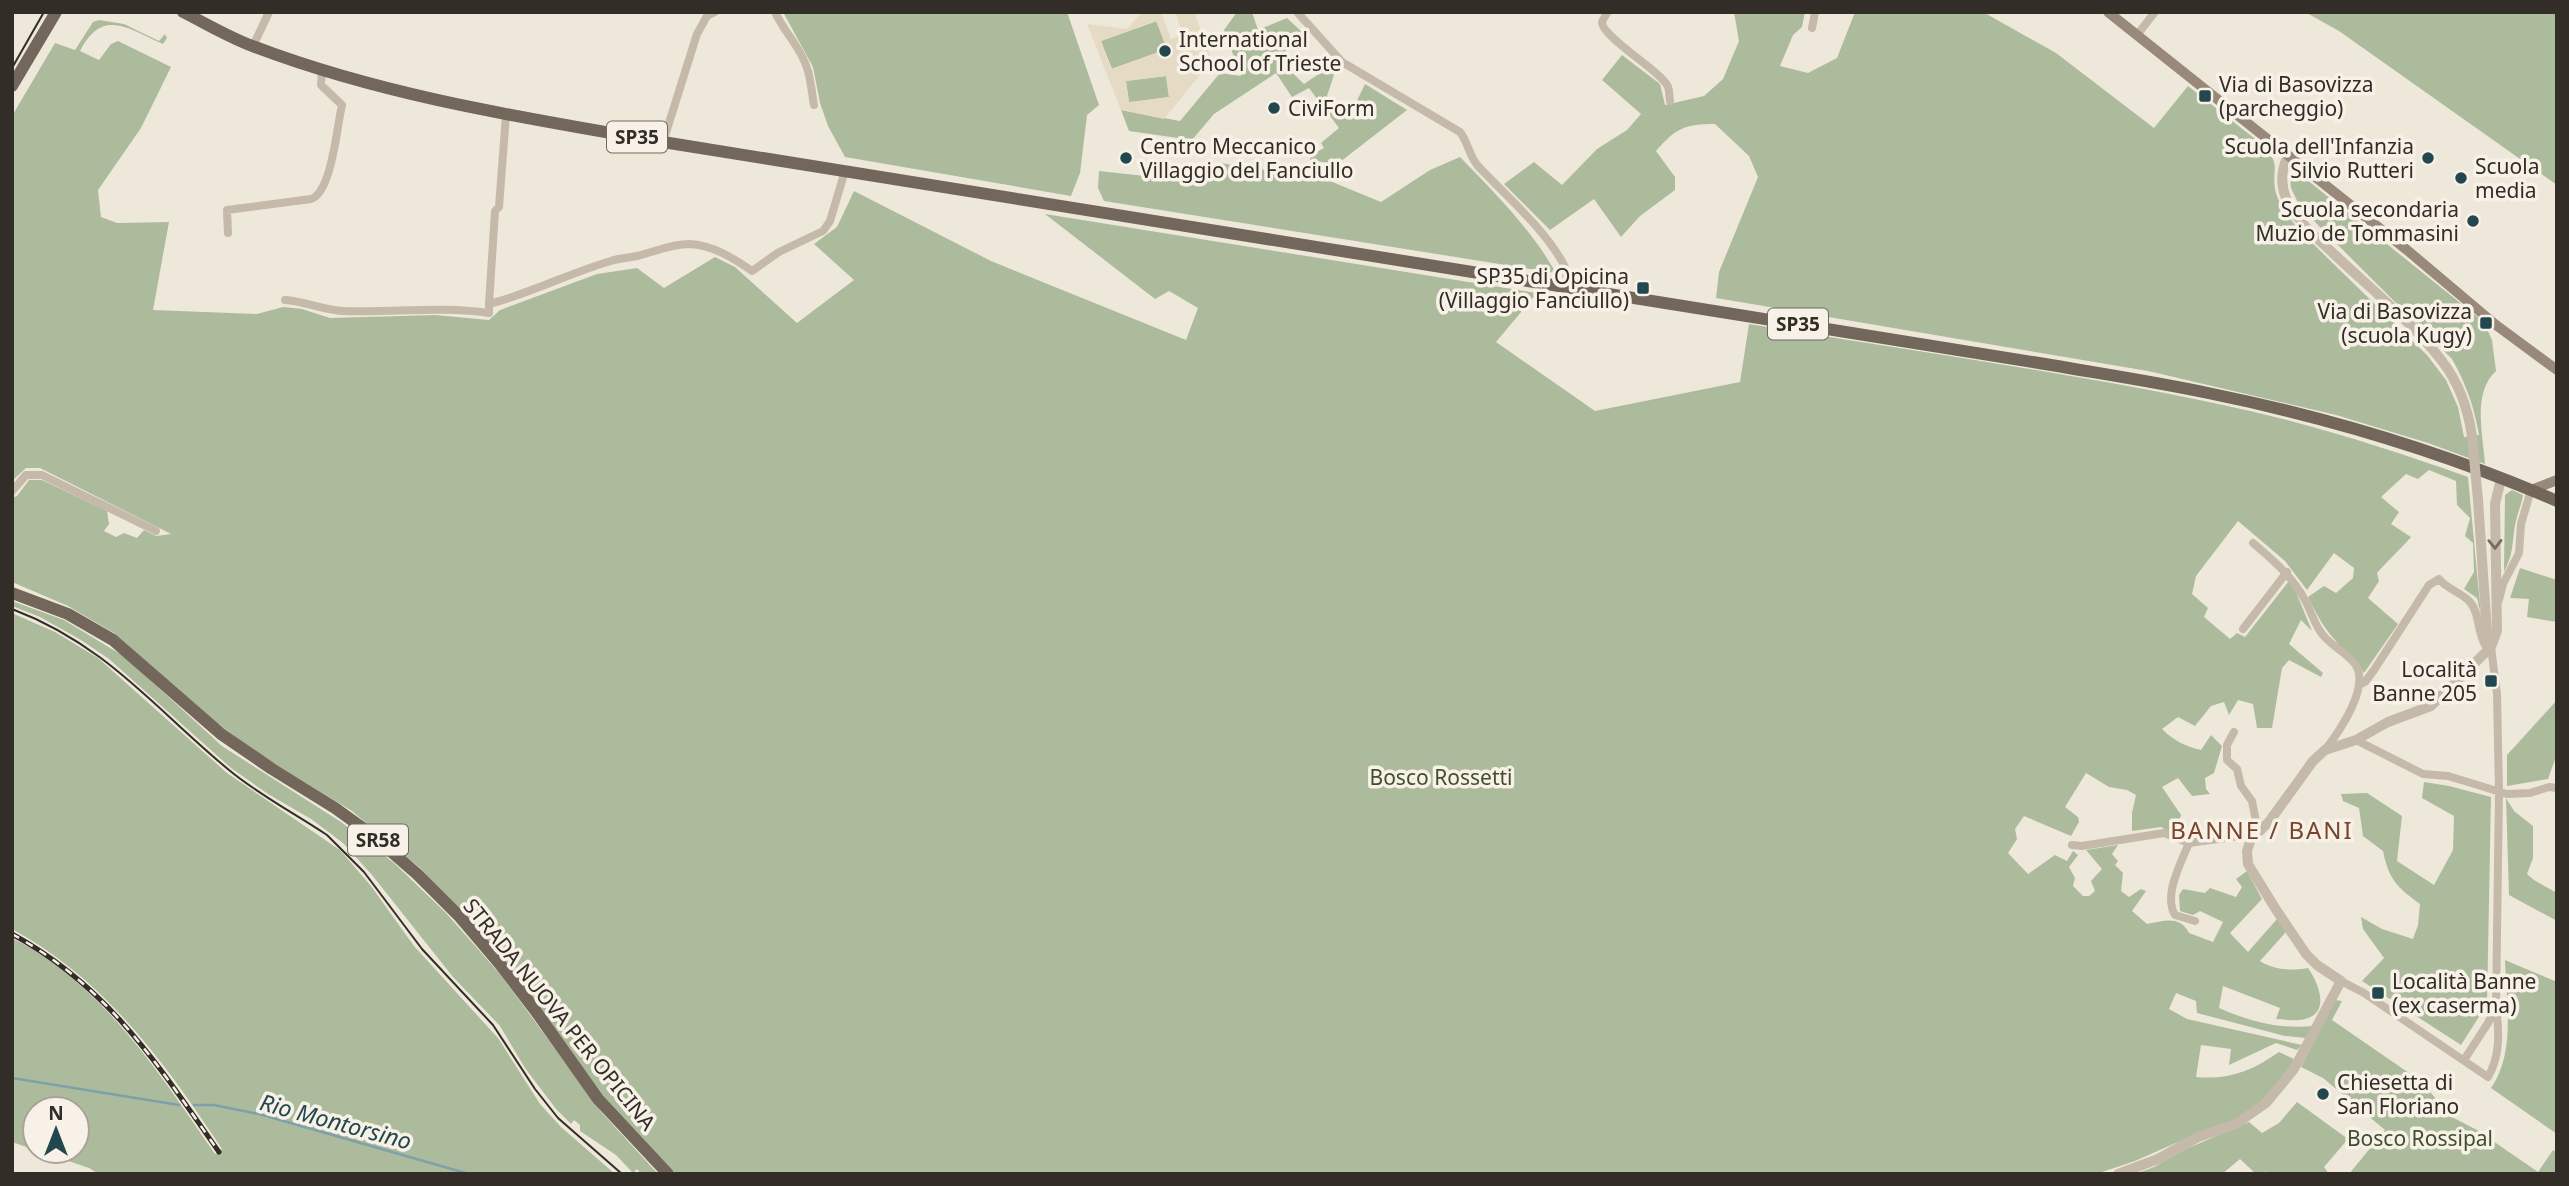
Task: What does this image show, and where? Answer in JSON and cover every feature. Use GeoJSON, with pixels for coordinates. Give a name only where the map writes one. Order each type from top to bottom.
{"type":"FeatureCollection","features":[{"type":"Feature","properties":{"kind":"main road","name":"SP35"},"geometry":{"type":"LineString","coordinates":[[183,12],[253,46],[322,70],[435,102],[663,142],[1566,286],[2209,393],[2321,420],[2407,446],[2557,501]]}},
{"type":"Feature","properties":{"kind":"main road"},"geometry":{"type":"LineString","coordinates":[[2108,12],[2496,325],[2557,370]]}},
{"type":"Feature","properties":{"kind":"main road"},"geometry":{"type":"LineString","coordinates":[[12,86],[53,14]]}},
{"type":"Feature","properties":{"kind":"main road"},"geometry":{"type":"LineString","coordinates":[[2531,490],[2557,480]]}},
{"type":"Feature","properties":{"kind":"main road","name":"STRADA NUOVA PER OPICINA"},"geometry":{"type":"LineString","coordinates":[[12,593],[82,621],[113,640],[221,734],[335,808],[371,834],[417,874],[460,917],[506,971],[598,1099],[668,1174]]}},
{"type":"Feature","properties":{"kind":"street"},"geometry":{"type":"LineString","coordinates":[[253,46],[269,12]]}},
{"type":"Feature","properties":{"kind":"street"},"geometry":{"type":"LineString","coordinates":[[663,142],[697,34],[707,16],[715,12]]}},
{"type":"Feature","properties":{"kind":"street"},"geometry":{"type":"LineString","coordinates":[[775,12],[778,22],[792,39],[808,71],[814,105]]}},
{"type":"Feature","properties":{"kind":"street"},"geometry":{"type":"LineString","coordinates":[[1297,12],[1342,62],[1460,132],[1476,163],[1508,195],[1565,267],[1566,286]]}},
{"type":"Feature","properties":{"kind":"street"},"geometry":{"type":"LineString","coordinates":[[1608,12],[1602,26],[1620,45],[1663,79],[1669,87],[1670,101]]}},
{"type":"Feature","properties":{"kind":"street"},"geometry":{"type":"LineString","coordinates":[[1812,28],[1815,12]]}},
{"type":"Feature","properties":{"kind":"street"},"geometry":{"type":"LineString","coordinates":[[2137,36],[2155,12]]}},
{"type":"Feature","properties":{"kind":"street"},"geometry":{"type":"LineString","coordinates":[[228,233],[227,210],[311,199],[320,192],[333,153],[342,105],[321,85],[322,70]]}},
{"type":"Feature","properties":{"kind":"street"},"geometry":{"type":"LineString","coordinates":[[285,300],[299,300],[325,310],[419,309],[489,313],[495,211],[499,207],[506,115]]}},
{"type":"Feature","properties":{"kind":"street"},"geometry":{"type":"LineString","coordinates":[[2237,839],[2257,880],[2306,954],[2317,965],[2364,993],[2488,1077],[2497,1056],[2498,1037],[2497,694],[2487,632],[2472,436],[2463,398],[2444,364],[2415,331],[2319,240],[2293,211],[2282,180],[2282,171],[2288,156]]}},
{"type":"Feature","properties":{"kind":"street"},"geometry":{"type":"LineString","coordinates":[[489,304],[522,295],[607,261],[634,257],[675,245],[690,244],[710,248],[729,256],[752,271],[779,252],[823,231],[830,221],[845,171]]}},
{"type":"Feature","properties":{"kind":"street"},"geometry":{"type":"LineString","coordinates":[[12,491],[26,475],[42,475],[156,531]]}},
{"type":"Feature","properties":{"kind":"street"},"geometry":{"type":"LineString","coordinates":[[2325,750],[2356,740],[2388,722],[2431,706],[2491,647],[2497,631],[2496,504],[2501,479]]}},
{"type":"Feature","properties":{"kind":"street"},"geometry":{"type":"LineString","coordinates":[[2497,608],[2503,584],[2518,553],[2521,524],[2531,490]]}},
{"type":"Feature","properties":{"kind":"street"},"geometry":{"type":"LineString","coordinates":[[2072,845],[2082,846],[2164,833],[2189,844],[2237,839],[2256,832],[2269,822],[2313,761],[2338,734],[2355,702],[2359,685],[2358,669],[2355,663],[2324,638],[2287,572],[2253,543]]}},
{"type":"Feature","properties":{"kind":"street"},"geometry":{"type":"LineString","coordinates":[[2243,629],[2287,572]]}},
{"type":"Feature","properties":{"kind":"street"},"geometry":{"type":"LineString","coordinates":[[2359,685],[2365,682],[2374,670],[2428,585],[2439,579],[2470,601],[2484,645],[2491,647]]}},
{"type":"Feature","properties":{"kind":"street"},"geometry":{"type":"LineString","coordinates":[[2234,732],[2227,745],[2227,760],[2236,769],[2241,786],[2252,801],[2256,832],[2249,845],[2247,858]]}},
{"type":"Feature","properties":{"kind":"street"},"geometry":{"type":"LineString","coordinates":[[2356,740],[2423,774],[2448,776],[2499,792],[2515,794],[2557,788]]}},
{"type":"Feature","properties":{"kind":"street"},"geometry":{"type":"LineString","coordinates":[[2189,844],[2176,876],[2172,910],[2175,915],[2195,921]]}},
{"type":"Feature","properties":{"kind":"street"},"geometry":{"type":"LineString","coordinates":[[2118,1174],[2158,1159],[2198,1137],[2236,1124],[2266,1103],[2294,1069],[2341,981]]}},
{"type":"Feature","properties":{"kind":"street"},"geometry":{"type":"LineString","coordinates":[[2465,1060],[2496,1006]]}},
{"type":"Feature","properties":{"kind":"street"},"geometry":{"type":"LineString","coordinates":[[2486,1027],[2492,1029],[2498,1037]]}},
{"type":"Feature","properties":{"kind":"green space"},"geometry":{"type":"Polygon","coordinates":[[[783,12],[1067,12],[1099,105],[1087,115],[1080,173],[1071,196],[845,157],[828,126],[813,67],[783,12]]]}},
{"type":"Feature","properties":{"kind":"green space"},"geometry":{"type":"Polygon","coordinates":[[[1237,12],[1252,12],[1258,30],[1287,18],[1303,33],[1278,59],[1304,84],[1326,69],[1334,75],[1327,96],[1352,111],[1365,84],[1407,110],[1334,164],[1310,160],[1311,155],[1324,148],[1321,143],[1339,128],[1309,88],[1292,97],[1276,73],[1214,114],[1192,140],[1129,131],[1121,110],[1180,121],[1220,73],[1241,76],[1224,30],[1237,12]]]}},
{"type":"Feature","properties":{"kind":"green space"},"geometry":{"type":"Polygon","coordinates":[[[1734,12],[1805,12],[1802,27],[1793,35],[1780,66],[1808,73],[1837,58],[1855,12],[1983,12],[2056,53],[2154,128],[2188,86],[2264,146],[2274,163],[2275,189],[2286,212],[2302,233],[2427,355],[2446,380],[2458,407],[2464,437],[2479,435],[2469,395],[2452,359],[2300,207],[2291,188],[2290,173],[2296,171],[2484,322],[2492,340],[2496,371],[2489,380],[2481,402],[2485,464],[2428,443],[2336,415],[2148,371],[1716,298],[1719,272],[1758,177],[1749,156],[1715,124],[1688,126],[1669,137],[1656,151],[1675,177],[1675,190],[1640,216],[1621,237],[1594,199],[1550,230],[1504,184],[1534,162],[1562,185],[1597,149],[1627,130],[1641,114],[1602,80],[1622,55],[1660,84],[1665,105],[1704,96],[1723,79],[1739,41],[1734,12]]]}},
{"type":"Feature","properties":{"kind":"green space"},"geometry":{"type":"Polygon","coordinates":[[[2305,12],[2557,12],[2557,185],[2339,31],[2305,12]]]}},
{"type":"Feature","properties":{"kind":"green space","name":"Bosco Rossetti"},"geometry":{"type":"Polygon","coordinates":[[[99,20],[124,24],[159,41],[165,34],[167,38],[163,44],[127,28],[107,25],[89,37],[80,51],[99,60],[111,44],[118,41],[171,67],[141,128],[98,190],[101,217],[117,223],[169,222],[153,310],[257,314],[283,307],[302,309],[330,318],[435,315],[489,320],[500,310],[597,274],[637,268],[664,288],[715,257],[735,267],[797,323],[854,280],[814,244],[837,227],[854,191],[991,261],[1186,340],[1198,308],[1169,291],[1155,299],[1045,214],[1537,293],[1496,342],[1595,411],[1740,382],[1749,324],[2126,386],[2305,425],[2468,477],[2481,615],[2477,598],[2464,589],[2474,572],[2473,543],[2465,536],[2470,518],[2457,505],[2456,481],[2429,470],[2418,479],[2406,474],[2381,497],[2399,512],[2391,524],[2411,537],[2377,573],[2379,581],[2368,598],[2398,624],[2364,673],[2327,630],[2308,597],[2324,586],[2336,593],[2353,578],[2354,568],[2334,553],[2307,590],[2285,561],[2238,521],[2196,576],[2192,594],[2208,608],[2204,617],[2230,639],[2237,633],[2245,637],[2289,581],[2312,631],[2301,620],[2289,644],[2323,673],[2321,677],[2289,660],[2282,668],[2272,728],[2257,728],[2253,704],[2238,700],[2229,715],[2224,702],[2211,706],[2195,726],[2178,717],[2162,729],[2175,740],[2201,750],[2211,735],[2222,746],[2214,773],[2205,778],[2206,789],[2210,794],[2192,796],[2178,778],[2162,787],[2181,815],[2175,835],[2161,827],[2132,831],[2136,795],[2127,790],[2109,787],[2086,773],[2065,807],[2078,817],[2079,822],[2071,836],[2024,816],[2015,829],[2017,839],[2008,853],[2028,874],[2055,855],[2067,861],[2073,851],[2078,855],[2069,867],[2075,878],[2073,886],[2083,896],[2089,896],[2095,891],[2091,881],[2102,869],[2086,850],[2118,845],[2112,854],[2118,861],[2115,865],[2123,873],[2121,891],[2129,897],[2141,889],[2146,891],[2132,911],[2147,924],[2176,921],[2189,933],[2213,942],[2223,922],[2200,911],[2193,915],[2180,911],[2179,895],[2183,889],[2205,893],[2210,888],[2236,897],[2242,887],[2236,879],[2247,871],[2262,899],[2230,933],[2248,952],[2277,919],[2286,932],[2260,961],[2283,969],[2308,968],[2319,991],[2320,1007],[2316,1013],[2309,1018],[2291,1020],[2276,1019],[2280,1008],[2223,986],[2219,1008],[2265,1023],[2313,1026],[2306,1038],[2285,1036],[2197,1013],[2196,1001],[2176,993],[2169,1009],[2187,1019],[2302,1045],[2297,1050],[2276,1043],[2229,1065],[2231,1049],[2201,1045],[2196,1077],[2240,1073],[2279,1052],[2296,1060],[2265,1099],[2240,1119],[2096,1174],[676,1174],[632,1130],[597,1089],[497,951],[420,868],[352,811],[260,755],[209,717],[114,633],[68,606],[12,582],[12,498],[17,496],[29,480],[42,480],[107,511],[109,524],[104,531],[116,537],[124,533],[137,538],[144,530],[156,536],[171,534],[40,468],[26,468],[12,481],[12,116],[55,43],[75,50],[93,22],[99,20]]]}},
{"type":"Feature","properties":{"kind":"green space"},"geometry":{"type":"Polygon","coordinates":[[[1157,21],[1167,49],[1112,69],[1101,41],[1157,21]]]}},
{"type":"Feature","properties":{"kind":"green space"},"geometry":{"type":"Polygon","coordinates":[[[1166,76],[1169,97],[1129,103],[1126,81],[1166,76]]]}},
{"type":"Feature","properties":{"kind":"green space"},"geometry":{"type":"Polygon","coordinates":[[[1460,157],[1524,226],[1556,273],[1104,201],[1098,188],[1099,171],[1201,182],[1220,163],[1325,179],[1381,202],[1430,170],[1460,157]]]}},
{"type":"Feature","properties":{"kind":"green space"},"geometry":{"type":"Polygon","coordinates":[[[2512,490],[2523,495],[2515,524],[2512,550],[2504,572],[2505,495],[2512,490]]]}},
{"type":"Feature","properties":{"kind":"green space"},"geometry":{"type":"Polygon","coordinates":[[[2520,568],[2557,580],[2557,622],[2527,617],[2529,599],[2510,598],[2520,568]]]}},
{"type":"Feature","properties":{"kind":"green space"},"geometry":{"type":"Polygon","coordinates":[[[12,601],[64,620],[125,657],[222,746],[341,822],[394,863],[446,913],[500,974],[603,1114],[658,1174],[641,1174],[637,1169],[633,1173],[616,1155],[580,1131],[580,1125],[574,1120],[571,1124],[556,1109],[525,1068],[500,1026],[453,977],[372,875],[343,843],[311,819],[231,768],[109,659],[40,617],[12,606],[12,601]]]}},
{"type":"Feature","properties":{"kind":"green space"},"geometry":{"type":"Polygon","coordinates":[[[12,613],[55,632],[98,658],[227,773],[340,850],[371,886],[414,946],[498,1038],[540,1104],[561,1127],[615,1174],[99,1174],[80,1165],[91,1165],[91,1095],[21,1095],[21,1145],[12,1142],[12,938],[45,957],[101,1005],[150,1062],[215,1154],[222,1149],[155,1055],[105,998],[46,950],[12,929],[12,613]]]}},
{"type":"Feature","properties":{"kind":"green space"},"geometry":{"type":"Polygon","coordinates":[[[2557,700],[2557,754],[2548,779],[2507,786],[2507,755],[2557,700]]]}},
{"type":"Feature","properties":{"kind":"green space"},"geometry":{"type":"Polygon","coordinates":[[[2424,782],[2491,797],[2487,1004],[2461,1045],[2362,981],[2384,958],[2363,929],[2361,917],[2382,929],[2413,939],[2418,925],[2420,904],[2395,882],[2383,851],[2363,836],[2359,808],[2343,801],[2341,794],[2367,793],[2402,816],[2397,861],[2434,885],[2453,850],[2454,816],[2422,798],[2424,782]]]}},
{"type":"Feature","properties":{"kind":"green space"},"geometry":{"type":"Polygon","coordinates":[[[2506,798],[2514,811],[2533,826],[2533,858],[2527,874],[2557,893],[2557,921],[2509,895],[2506,798]]]}},
{"type":"Feature","properties":{"kind":"green space"},"geometry":{"type":"Polygon","coordinates":[[[2505,960],[2557,982],[2557,1134],[2491,1088],[2499,1074],[2507,1043],[2505,960]]]}},
{"type":"Feature","properties":{"kind":"green space","name":"Bosco Rossipal"},"geometry":{"type":"Polygon","coordinates":[[[2335,1000],[2342,1001],[2332,1020],[2422,1082],[2450,1116],[2477,1130],[2538,1172],[2553,1150],[2557,1153],[2557,1174],[2349,1174],[2385,1130],[2323,1078],[2301,1067],[2335,1000]]]}},
{"type":"Feature","properties":{"kind":"green space"},"geometry":{"type":"Polygon","coordinates":[[[2297,1102],[2348,1139],[2324,1167],[2329,1174],[2269,1174],[2266,1171],[2264,1174],[2256,1174],[2240,1159],[2222,1174],[2135,1174],[2249,1122],[2262,1133],[2279,1123],[2297,1102]]]}},
{"type":"Feature","properties":{"kind":"shaded area"},"geometry":{"type":"Polygon","coordinates":[[[1142,12],[1168,12],[1162,15],[1171,39],[1183,34],[1175,12],[1194,12],[1212,60],[1164,119],[1121,110],[1087,24],[1127,29],[1142,12]],[[1156,21],[1101,41],[1111,69],[1167,49],[1156,21]],[[1166,76],[1126,81],[1129,102],[1169,97],[1166,76]]]}},
{"type":"Feature","properties":{"kind":"waterway","name":"Rio Montorsino"},"geometry":{"type":"LineString","coordinates":[[12,1078],[179,1105]]}},
{"type":"Feature","properties":{"kind":"waterway","name":"Rio Montorsino"},"geometry":{"type":"LineString","coordinates":[[194,1105],[214,1105],[259,1114],[469,1174]]}},
{"type":"Feature","properties":{"kind":"tram line"},"geometry":{"type":"LineString","coordinates":[[12,68],[44,12]]}},
{"type":"Feature","properties":{"kind":"tram line"},"geometry":{"type":"LineString","coordinates":[[12,609],[46,624],[103,659],[240,779],[327,835],[364,872],[422,949],[493,1025],[535,1089],[558,1118],[622,1174]]}},
{"type":"Feature","properties":{"kind":"railway"},"geometry":{"type":"LineString","coordinates":[[12,934],[77,978],[104,1003],[152,1059],[219,1152]]}},
{"type":"Feature","properties":{"kind":"place","name":"International School of Trieste"},"geometry":{"type":"Point","coordinates":[1165,51]}},
{"type":"Feature","properties":{"kind":"place","name":"Via di Basovizza (parcheggio)"},"geometry":{"type":"Point","coordinates":[2205,96]}},
{"type":"Feature","properties":{"kind":"place","name":"CiviForm"},"geometry":{"type":"Point","coordinates":[1274,108]}},
{"type":"Feature","properties":{"kind":"place","name":"Centro Meccanico Villaggio del Fanciullo"},"geometry":{"type":"Point","coordinates":[1126,158]}},
{"type":"Feature","properties":{"kind":"place","name":"Scuola dell'Infanzia Silvio Rutteri"},"geometry":{"type":"Point","coordinates":[2428,158]}},
{"type":"Feature","properties":{"kind":"place","name":"Scuola media"},"geometry":{"type":"Point","coordinates":[2461,178]}},
{"type":"Feature","properties":{"kind":"place","name":"Scuola secondaria Muzio de Tommasini"},"geometry":{"type":"Point","coordinates":[2473,221]}},
{"type":"Feature","properties":{"kind":"place","name":"SP35 di Opicina (Villaggio Fanciullo)"},"geometry":{"type":"Point","coordinates":[1643,288]}},
{"type":"Feature","properties":{"kind":"place","name":"Via di Basovizza (scuola Kugy)"},"geometry":{"type":"Point","coordinates":[2486,323]}},
{"type":"Feature","properties":{"kind":"place","name":"Località Banne 205"},"geometry":{"type":"Point","coordinates":[2491,681]}},
{"type":"Feature","properties":{"kind":"place","name":"Località Banne (ex caserma)"},"geometry":{"type":"Point","coordinates":[2378,993]}},
{"type":"Feature","properties":{"kind":"place","name":"Chiesetta di San Floriano"},"geometry":{"type":"Point","coordinates":[2323,1094]}},
{"type":"Feature","properties":{"kind":"district","name":"BANNE / BANI"},"geometry":{"type":"Point","coordinates":[2262,829]}}]}
